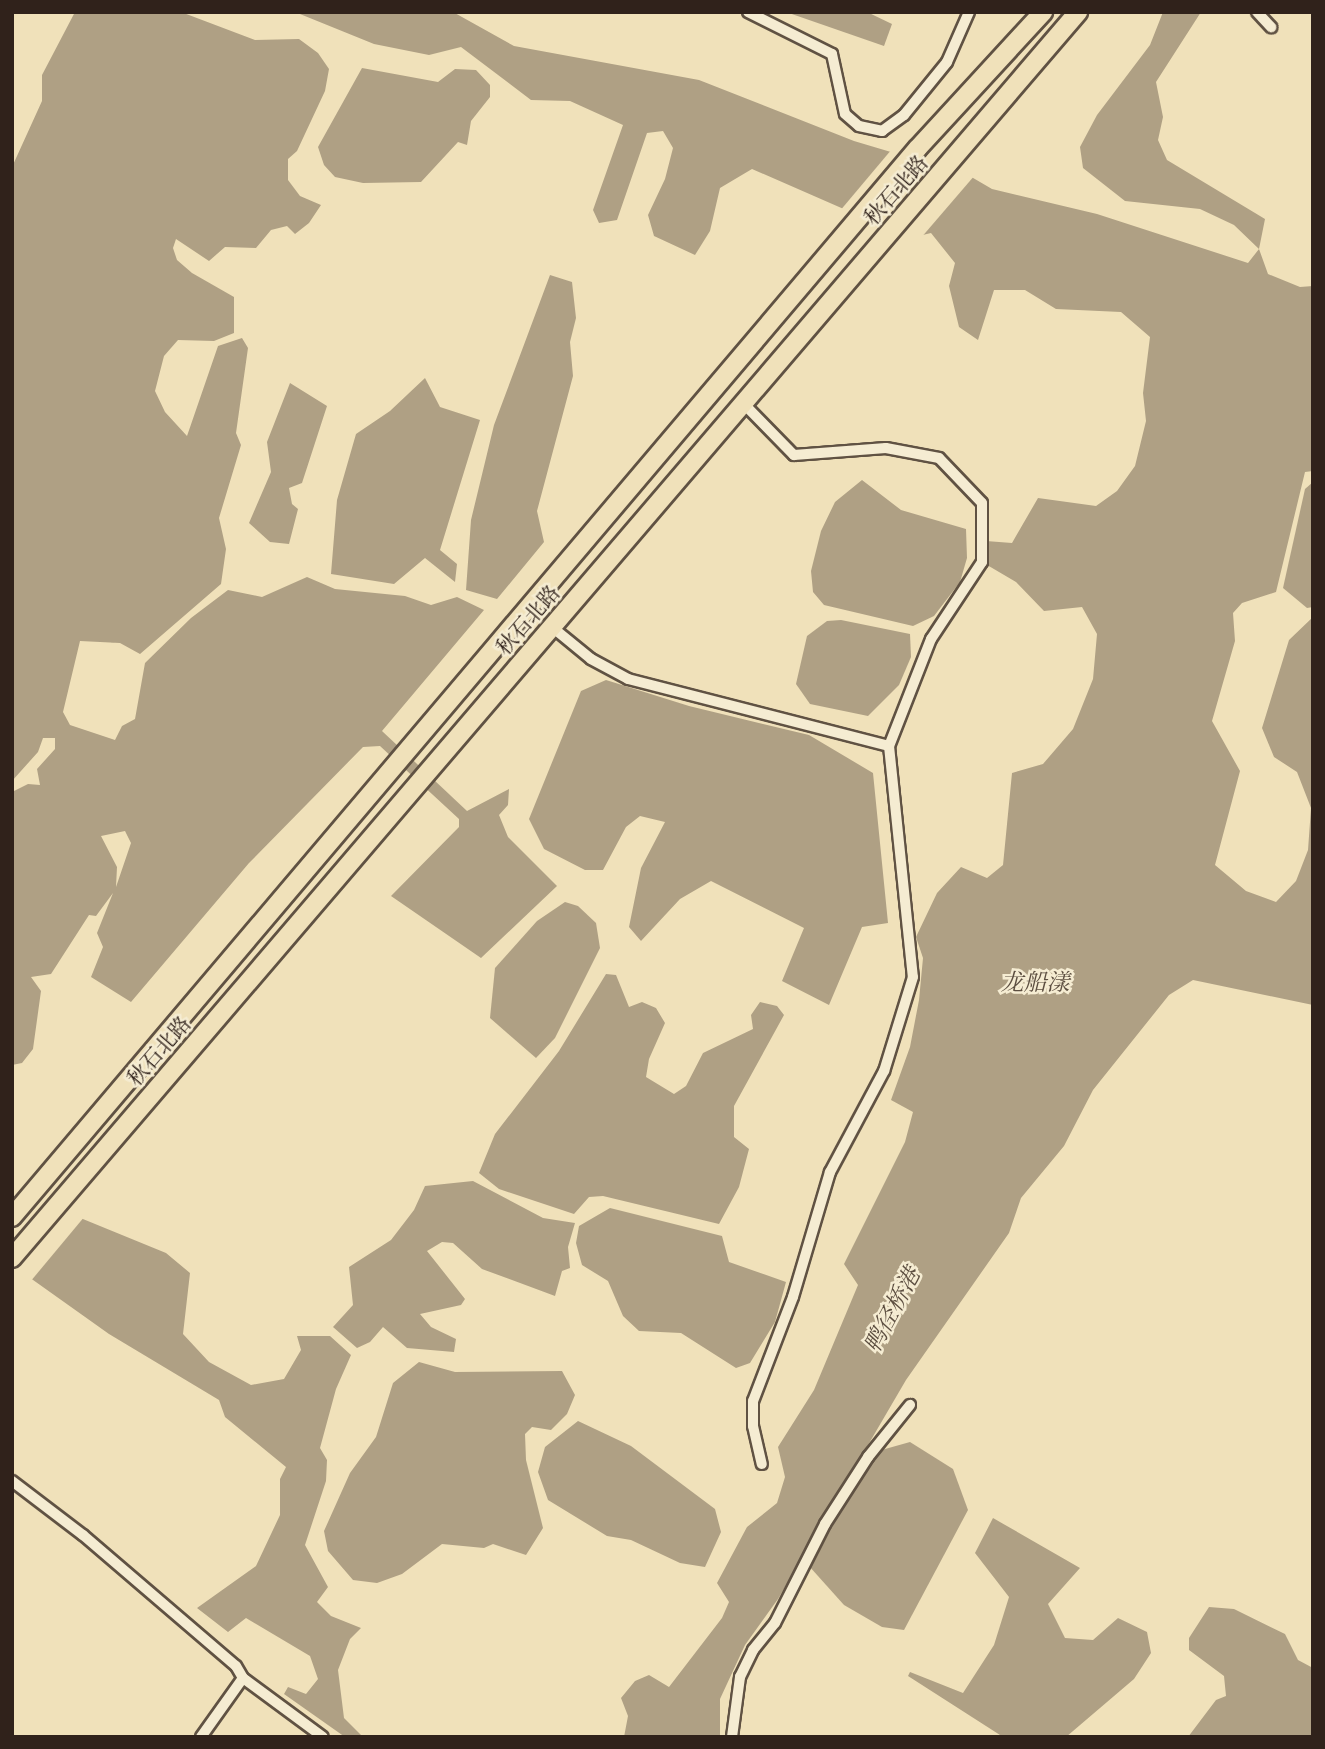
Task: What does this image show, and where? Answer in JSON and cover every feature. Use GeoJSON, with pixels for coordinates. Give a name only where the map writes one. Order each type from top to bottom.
{"type":"FeatureCollection","features":[{"type":"Feature","properties":{"kind":"main road","name":"秋石北路"},"geometry":{"type":"LineString","coordinates":[[12,1217],[918,148],[1042,12]]}},
{"type":"Feature","properties":{"kind":"main road","name":"秋石北路"},"geometry":{"type":"LineString","coordinates":[[12,1258],[1078,12]]}},
{"type":"Feature","properties":{"kind":"street"},"geometry":{"type":"LineString","coordinates":[[748,12],[832,54],[845,114],[859,126],[882,131],[904,115],[947,62],[969,12]]}},
{"type":"Feature","properties":{"kind":"street"},"geometry":{"type":"LineString","coordinates":[[1258,12],[1271,27]]}},
{"type":"Feature","properties":{"kind":"street"},"geometry":{"type":"LineString","coordinates":[[743,403],[794,455],[886,448],[939,458],[982,503],[982,562],[931,639],[889,746],[912,977],[884,1071],[830,1172],[793,1297],[753,1401],[753,1426],[762,1464]]}},
{"type":"Feature","properties":{"kind":"street"},"geometry":{"type":"LineString","coordinates":[[552,627],[592,659],[628,679],[889,746]]}},
{"type":"Feature","properties":{"kind":"street"},"geometry":{"type":"LineString","coordinates":[[733,1737],[740,1677],[753,1650],[775,1623],[832,1513],[868,1457],[910,1405]]}},
{"type":"Feature","properties":{"kind":"street"},"geometry":{"type":"LineString","coordinates":[[12,1481],[83,1535],[236,1666],[243,1678],[323,1737]]}},
{"type":"Feature","properties":{"kind":"street"},"geometry":{"type":"LineString","coordinates":[[201,1737],[243,1678]]}},
{"type":"Feature","properties":{"kind":"water"},"geometry":{"type":"Polygon","coordinates":[[[75,12],[181,12],[255,40],[299,39],[318,53],[329,69],[325,91],[297,151],[288,159],[288,180],[300,196],[321,205],[309,223],[295,234],[287,226],[271,230],[256,248],[225,247],[209,261],[176,239],[173,248],[177,260],[192,273],[234,297],[234,333],[214,341],[178,340],[164,356],[155,391],[165,412],[187,436],[218,346],[242,338],[248,348],[236,433],[241,445],[219,518],[226,549],[221,584],[140,654],[120,643],[80,641],[63,712],[70,725],[115,740],[122,726],[135,719],[145,663],[191,618],[228,590],[262,597],[307,577],[335,589],[405,596],[431,605],[457,597],[484,610],[382,731],[467,811],[509,789],[508,805],[499,815],[508,837],[557,886],[481,958],[391,896],[459,827],[459,819],[380,746],[363,747],[249,863],[131,1002],[91,977],[103,947],[97,933],[113,893],[96,916],[89,915],[51,974],[31,977],[41,991],[33,1049],[22,1063],[12,1065],[12,792],[28,784],[40,785],[37,769],[55,749],[55,738],[43,738],[38,752],[12,781],[12,167],[42,101],[42,75],[75,12]],[[125,831],[101,836],[117,867],[116,887],[131,843],[125,831]]]}},
{"type":"Feature","properties":{"kind":"water","name":"龙船漾"},"geometry":{"type":"Polygon","coordinates":[[[295,12],[453,12],[514,46],[699,80],[854,141],[968,175],[992,189],[1097,214],[1248,263],[1259,249],[1268,274],[1300,287],[1313,286],[1313,471],[1305,472],[1276,592],[1242,603],[1233,613],[1235,641],[1212,721],[1240,771],[1215,865],[1246,891],[1276,902],[1296,881],[1308,850],[1311,808],[1297,772],[1274,757],[1262,728],[1289,640],[1313,617],[1313,1005],[1193,980],[1169,995],[1093,1090],[1064,1146],[1021,1198],[1009,1233],[906,1380],[778,1599],[745,1645],[720,1699],[720,1737],[624,1737],[628,1716],[621,1698],[635,1681],[649,1675],[669,1687],[722,1618],[729,1602],[717,1583],[747,1527],[777,1503],[785,1477],[778,1447],[814,1390],[858,1285],[844,1264],[905,1142],[913,1112],[891,1100],[910,1047],[919,1000],[923,958],[916,937],[937,893],[961,867],[987,878],[1003,865],[1012,773],[1043,764],[1073,729],[1093,679],[1097,634],[1082,607],[1044,611],[1016,582],[982,562],[986,541],[1012,543],[1038,498],[1096,506],[1117,491],[1135,466],[1146,421],[1143,393],[1150,337],[1121,312],[1056,309],[1025,290],[994,290],[978,340],[959,327],[949,286],[955,263],[931,233],[910,238],[752,169],[720,188],[710,231],[695,255],[654,236],[648,215],[665,179],[673,148],[663,131],[647,133],[617,220],[599,223],[593,210],[623,125],[570,101],[531,100],[461,47],[429,55],[374,44],[295,12]]]}},
{"type":"Feature","properties":{"kind":"water"},"geometry":{"type":"Polygon","coordinates":[[[786,12],[867,12],[892,24],[884,46],[786,12]]]}},
{"type":"Feature","properties":{"kind":"water"},"geometry":{"type":"Polygon","coordinates":[[[1163,12],[1201,12],[1156,82],[1163,117],[1158,140],[1167,160],[1265,219],[1259,249],[1234,225],[1200,209],[1125,201],[1083,168],[1080,147],[1097,115],[1150,45],[1163,12]]]}},
{"type":"Feature","properties":{"kind":"water"},"geometry":{"type":"Polygon","coordinates":[[[362,68],[438,82],[455,69],[476,70],[490,85],[490,97],[471,121],[467,145],[458,142],[421,182],[363,183],[335,177],[324,165],[318,147],[362,68]]]}},
{"type":"Feature","properties":{"kind":"water"},"geometry":{"type":"Polygon","coordinates":[[[550,275],[572,282],[576,318],[570,342],[573,376],[537,511],[544,542],[497,599],[466,590],[471,520],[494,425],[550,275]]]}},
{"type":"Feature","properties":{"kind":"water"},"geometry":{"type":"Polygon","coordinates":[[[425,378],[440,407],[480,420],[440,550],[457,564],[455,582],[425,558],[394,584],[331,574],[337,500],[356,434],[390,411],[425,378]]]}},
{"type":"Feature","properties":{"kind":"water"},"geometry":{"type":"Polygon","coordinates":[[[290,383],[327,406],[302,483],[289,488],[292,504],[298,509],[289,544],[270,542],[249,523],[271,472],[267,442],[290,383]]]}},
{"type":"Feature","properties":{"kind":"water"},"geometry":{"type":"Polygon","coordinates":[[[862,480],[901,510],[966,529],[967,558],[960,582],[934,616],[913,626],[824,605],[813,592],[811,571],[821,531],[835,502],[862,480]]]}},
{"type":"Feature","properties":{"kind":"water"},"geometry":{"type":"Polygon","coordinates":[[[1313,482],[1313,607],[1307,608],[1283,588],[1305,489],[1313,482]]]}},
{"type":"Feature","properties":{"kind":"water"},"geometry":{"type":"Polygon","coordinates":[[[841,620],[910,634],[911,657],[899,685],[868,716],[810,704],[796,684],[807,636],[827,621],[841,620]]]}},
{"type":"Feature","properties":{"kind":"water"},"geometry":{"type":"Polygon","coordinates":[[[606,680],[689,706],[809,735],[873,773],[888,923],[862,927],[829,1005],[782,981],[804,928],[711,881],[680,899],[641,941],[629,927],[641,868],[665,822],[640,816],[626,827],[603,870],[585,870],[544,849],[529,819],[581,691],[606,680]]]}},
{"type":"Feature","properties":{"kind":"water"},"geometry":{"type":"Polygon","coordinates":[[[565,902],[578,906],[596,923],[600,948],[555,1038],[536,1058],[490,1018],[495,968],[537,921],[565,902]]]}},
{"type":"Feature","properties":{"kind":"water"},"geometry":{"type":"Polygon","coordinates":[[[606,974],[616,975],[629,1007],[642,1002],[656,1008],[665,1023],[649,1059],[646,1077],[674,1094],[686,1086],[703,1053],[753,1029],[751,1015],[760,1002],[777,1006],[784,1015],[734,1106],[734,1137],[749,1149],[739,1187],[719,1224],[603,1196],[589,1197],[574,1214],[499,1189],[479,1173],[495,1134],[559,1051],[606,974]]]}},
{"type":"Feature","properties":{"kind":"water"},"geometry":{"type":"Polygon","coordinates":[[[473,1181],[543,1218],[575,1223],[568,1247],[570,1268],[562,1271],[555,1296],[482,1269],[453,1243],[442,1242],[427,1251],[465,1299],[461,1305],[420,1314],[431,1327],[456,1339],[454,1352],[407,1348],[383,1327],[370,1342],[357,1348],[333,1327],[353,1305],[349,1267],[391,1240],[414,1210],[425,1186],[473,1181]]]}},
{"type":"Feature","properties":{"kind":"water"},"geometry":{"type":"Polygon","coordinates":[[[12,1190],[166,1253],[190,1273],[183,1334],[209,1362],[251,1385],[284,1379],[301,1350],[297,1336],[330,1336],[351,1355],[336,1389],[320,1448],[327,1460],[326,1481],[305,1545],[328,1587],[317,1602],[331,1616],[361,1628],[350,1639],[338,1670],[344,1718],[363,1737],[345,1737],[284,1694],[288,1687],[306,1694],[318,1679],[310,1656],[246,1618],[228,1632],[197,1608],[256,1566],[280,1515],[280,1479],[286,1467],[225,1417],[219,1400],[109,1334],[12,1265],[12,1190]]]}},
{"type":"Feature","properties":{"kind":"water"},"geometry":{"type":"Polygon","coordinates":[[[610,1208],[722,1236],[729,1262],[786,1282],[775,1322],[750,1363],[736,1368],[681,1333],[639,1331],[623,1316],[608,1281],[582,1265],[576,1243],[579,1226],[610,1208]]]}},
{"type":"Feature","properties":{"kind":"water"},"geometry":{"type":"Polygon","coordinates":[[[419,1362],[455,1372],[562,1371],[575,1395],[567,1414],[551,1430],[532,1427],[525,1434],[526,1460],[543,1528],[526,1555],[493,1544],[484,1548],[442,1544],[402,1574],[377,1583],[353,1580],[328,1551],[324,1531],[350,1473],[376,1437],[393,1383],[419,1362]]]}},
{"type":"Feature","properties":{"kind":"water"},"geometry":{"type":"Polygon","coordinates":[[[578,1421],[631,1446],[715,1509],[721,1532],[705,1567],[680,1563],[631,1540],[607,1536],[548,1500],[538,1472],[545,1447],[578,1421]]]}},
{"type":"Feature","properties":{"kind":"water"},"geometry":{"type":"Polygon","coordinates":[[[910,1442],[953,1469],[968,1510],[904,1630],[882,1627],[844,1605],[809,1566],[828,1526],[878,1451],[910,1442]]]}},
{"type":"Feature","properties":{"kind":"water"},"geometry":{"type":"Polygon","coordinates":[[[993,1518],[1080,1568],[1048,1604],[1065,1638],[1093,1640],[1118,1618],[1147,1632],[1151,1653],[1134,1679],[1066,1737],[1000,1735],[908,1676],[910,1672],[963,1693],[994,1645],[1009,1597],[975,1553],[993,1518]]]}},
{"type":"Feature","properties":{"kind":"water"},"geometry":{"type":"Polygon","coordinates":[[[1209,1607],[1234,1609],[1285,1634],[1298,1660],[1313,1668],[1313,1737],[1188,1737],[1216,1700],[1226,1696],[1224,1676],[1189,1650],[1189,1638],[1209,1607]]]}},
{"type":"Feature","properties":{"kind":"pier"},"geometry":{"type":"Polygon","coordinates":[[[892,149],[975,175],[920,239],[910,242],[839,212],[892,149]]]}},
{"type":"Feature","properties":{"kind":"pier"},"geometry":{"type":"Polygon","coordinates":[[[13,1187],[85,1216],[30,1282],[12,1270],[13,1187]]]}},
{"type":"Feature","properties":{"kind":"water label","name":"鸭径桥港"},"geometry":{"type":"Point","coordinates":[892,1310]}}]}
